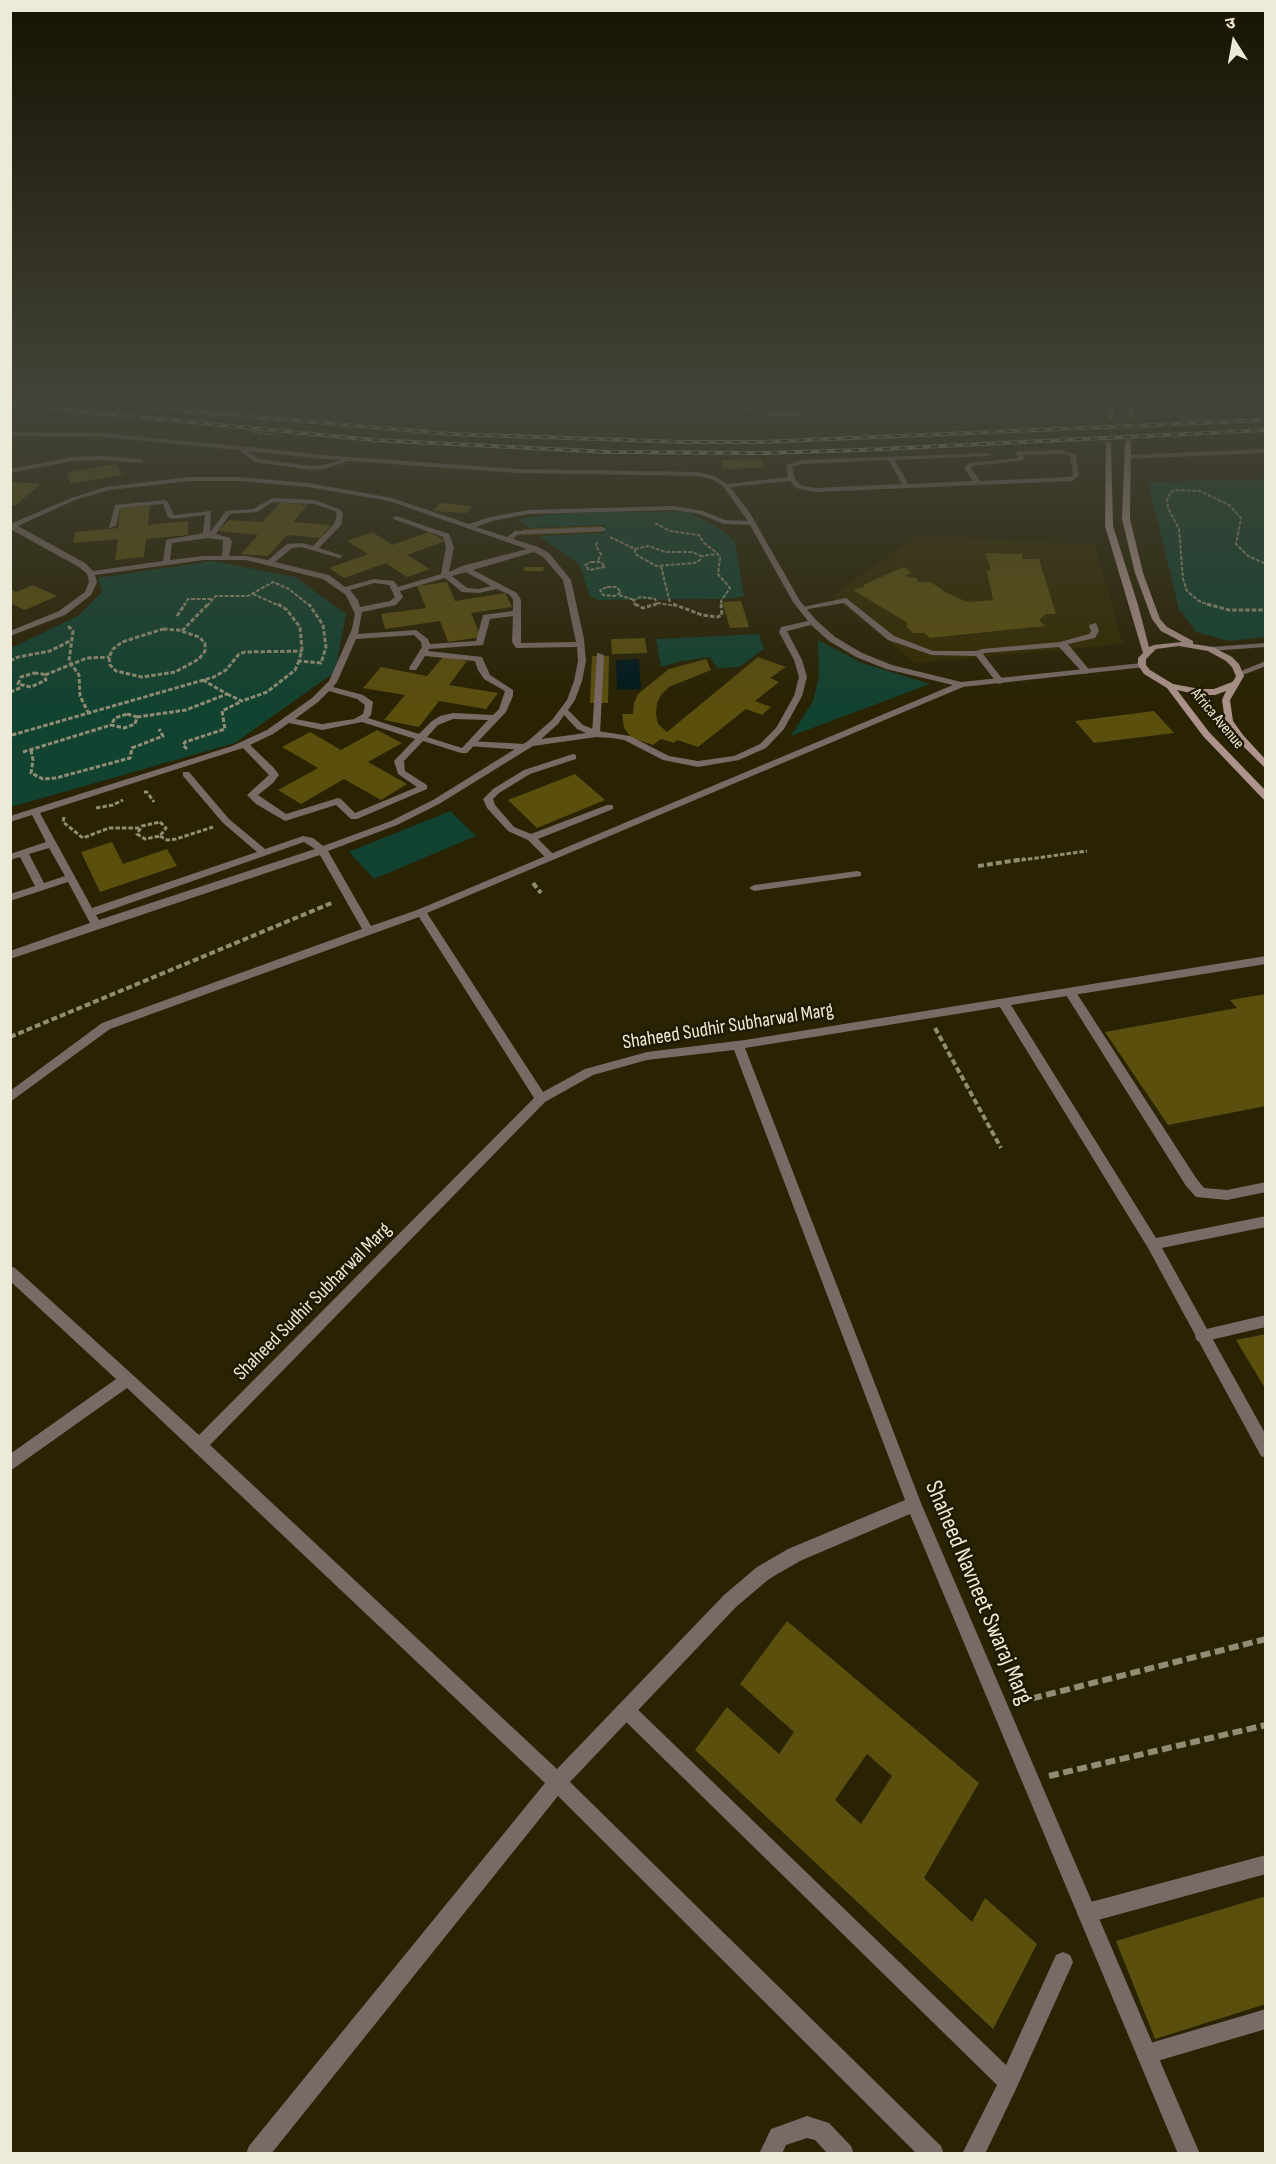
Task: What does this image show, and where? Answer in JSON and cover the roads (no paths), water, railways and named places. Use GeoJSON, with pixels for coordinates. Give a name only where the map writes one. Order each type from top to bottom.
{"type":"FeatureCollection","features":[{"type":"Feature","properties":{"kind":"main road"},"geometry":{"type":"LineString","coordinates":[[1109,508],[1109,526],[1146,652]]}},
{"type":"Feature","properties":{"kind":"main road"},"geometry":{"type":"LineString","coordinates":[[1126,508],[1126,519],[1156,619],[1164,629],[1194,645]]}},
{"type":"Feature","properties":{"kind":"main road"},"geometry":{"type":"LineString","coordinates":[[1235,684],[1227,689],[1207,692],[1170,686],[1147,672],[1142,665],[1142,658],[1146,652],[1165,644],[1194,645],[1210,649],[1229,659],[1240,673]]}},
{"type":"Feature","properties":{"kind":"main road","name":"Africa Avenue"},"geometry":{"type":"LineString","coordinates":[[1240,673],[1226,700],[1229,721],[1245,745],[1266,766]]}},
{"type":"Feature","properties":{"kind":"main road","name":"Africa Avenue"},"geometry":{"type":"LineString","coordinates":[[1170,686],[1206,734],[1266,797]]}},
{"type":"Feature","properties":{"kind":"street"},"geometry":{"type":"LineString","coordinates":[[11,527],[54,508]]}},
{"type":"Feature","properties":{"kind":"street"},"geometry":{"type":"LineString","coordinates":[[112,526],[117,508]]}},
{"type":"Feature","properties":{"kind":"street"},"geometry":{"type":"LineString","coordinates":[[167,508],[172,517],[209,513],[208,535]]}},
{"type":"Feature","properties":{"kind":"street"},"geometry":{"type":"LineString","coordinates":[[208,535],[228,512],[255,511],[260,508]]}},
{"type":"Feature","properties":{"kind":"street"},"geometry":{"type":"LineString","coordinates":[[314,549],[337,525],[340,515],[338,510],[332,508]]}},
{"type":"Feature","properties":{"kind":"street"},"geometry":{"type":"LineString","coordinates":[[10,955],[322,850],[394,823],[436,802],[528,745],[555,722],[571,700],[582,661],[567,580],[555,564],[535,549],[413,508]]}},
{"type":"Feature","properties":{"kind":"street"},"geometry":{"type":"LineString","coordinates":[[470,527],[490,519],[528,512],[674,508],[701,512],[724,522],[753,523]]}},
{"type":"Feature","properties":{"kind":"street"},"geometry":{"type":"LineString","coordinates":[[742,508],[753,523],[802,609],[832,639],[859,655],[889,667],[961,685]]}},
{"type":"Feature","properties":{"kind":"street"},"geometry":{"type":"LineString","coordinates":[[396,518],[446,536],[450,547],[445,574]]}},
{"type":"Feature","properties":{"kind":"street"},"geometry":{"type":"LineString","coordinates":[[10,634],[56,615],[88,593],[93,582],[91,573],[82,565],[11,527]]}},
{"type":"Feature","properties":{"kind":"street"},"geometry":{"type":"LineString","coordinates":[[507,540],[515,533],[523,532],[602,529]]}},
{"type":"Feature","properties":{"kind":"street"},"geometry":{"type":"LineString","coordinates":[[165,563],[169,542],[208,535],[226,538],[228,542],[225,557]]}},
{"type":"Feature","properties":{"kind":"street"},"geometry":{"type":"LineString","coordinates":[[269,563],[290,546],[302,545],[339,556]]}},
{"type":"Feature","properties":{"kind":"street"},"geometry":{"type":"LineString","coordinates":[[396,590],[535,549]]}},
{"type":"Feature","properties":{"kind":"street"},"geometry":{"type":"LineString","coordinates":[[10,819],[244,744],[270,732],[289,720],[333,682],[353,637],[359,614],[354,600],[345,589],[316,574],[269,563],[225,557],[91,573]]}},
{"type":"Feature","properties":{"kind":"street"},"geometry":{"type":"LineString","coordinates":[[465,568],[513,593],[517,600],[516,642],[519,646],[580,644]]}},
{"type":"Feature","properties":{"kind":"street"},"geometry":{"type":"LineString","coordinates":[[445,574],[465,590],[498,587]]}},
{"type":"Feature","properties":{"kind":"street"},"geometry":{"type":"LineString","coordinates":[[345,589],[374,581],[391,583],[399,597],[393,603],[358,610]]}},
{"type":"Feature","properties":{"kind":"street"},"geometry":{"type":"LineString","coordinates":[[802,609],[846,600],[891,638],[932,653],[978,654],[982,651],[1060,644],[1092,636],[1095,631],[1094,625]]}},
{"type":"Feature","properties":{"kind":"street"},"geometry":{"type":"LineString","coordinates":[[424,650],[480,643],[486,617],[518,613]]}},
{"type":"Feature","properties":{"kind":"street"},"geometry":{"type":"LineString","coordinates":[[564,710],[580,727],[596,734],[627,738],[666,758],[698,764],[736,758],[763,746],[784,721],[798,696],[803,677],[798,660],[783,632],[784,628],[813,622]]}},
{"type":"Feature","properties":{"kind":"street"},"geometry":{"type":"LineString","coordinates":[[353,637],[416,632],[424,640],[424,650],[413,668]]}},
{"type":"Feature","properties":{"kind":"street"},"geometry":{"type":"LineString","coordinates":[[1060,644],[1065,646],[1087,672]]}},
{"type":"Feature","properties":{"kind":"street"},"geometry":{"type":"LineString","coordinates":[[1210,649],[1266,645]]}},
{"type":"Feature","properties":{"kind":"street"},"geometry":{"type":"LineString","coordinates":[[361,718],[465,751],[503,710],[509,690],[487,677],[479,659],[424,650]]}},
{"type":"Feature","properties":{"kind":"street"},"geometry":{"type":"LineString","coordinates":[[978,654],[1000,681]]}},
{"type":"Feature","properties":{"kind":"street"},"geometry":{"type":"LineString","coordinates":[[596,734],[600,655]]}},
{"type":"Feature","properties":{"kind":"street"},"geometry":{"type":"LineString","coordinates":[[1240,673],[1266,663]]}},
{"type":"Feature","properties":{"kind":"street"},"geometry":{"type":"LineString","coordinates":[[10,1098],[106,1026],[421,912],[961,685],[1142,665]]}},
{"type":"Feature","properties":{"kind":"street"},"geometry":{"type":"LineString","coordinates":[[289,720],[322,727],[340,726],[366,715],[370,704],[360,697],[327,688]]}},
{"type":"Feature","properties":{"kind":"street"},"geometry":{"type":"LineString","coordinates":[[244,744],[270,769],[273,776],[252,795],[259,802],[285,818],[338,801],[354,816],[424,787],[401,771],[399,761],[435,723],[453,716],[495,718]]}},
{"type":"Feature","properties":{"kind":"street"},"geometry":{"type":"LineString","coordinates":[[470,744],[528,745],[596,734]]}},
{"type":"Feature","properties":{"kind":"street"},"geometry":{"type":"LineString","coordinates":[[551,858],[531,838],[511,829],[490,806],[488,799],[496,791],[527,772],[573,757]]}},
{"type":"Feature","properties":{"kind":"street"},"geometry":{"type":"LineString","coordinates":[[186,774],[227,822],[263,852]]}},
{"type":"Feature","properties":{"kind":"street"},"geometry":{"type":"LineString","coordinates":[[531,838],[610,807]]}},
{"type":"Feature","properties":{"kind":"street"},"geometry":{"type":"LineString","coordinates":[[34,812],[96,925]]}},
{"type":"Feature","properties":{"kind":"street"},"geometry":{"type":"LineString","coordinates":[[90,913],[303,839],[310,840],[322,850],[368,930]]}},
{"type":"Feature","properties":{"kind":"street"},"geometry":{"type":"LineString","coordinates":[[10,857],[52,844]]}},
{"type":"Feature","properties":{"kind":"street"},"geometry":{"type":"LineString","coordinates":[[23,853],[41,887]]}},
{"type":"Feature","properties":{"kind":"street"},"geometry":{"type":"LineString","coordinates":[[754,888],[857,874]]}},
{"type":"Feature","properties":{"kind":"street"},"geometry":{"type":"LineString","coordinates":[[10,898],[70,878]]}},
{"type":"Feature","properties":{"kind":"street"},"geometry":{"type":"LineString","coordinates":[[421,912],[541,1099]]}},
{"type":"Feature","properties":{"kind":"street","name":"Shaheed Sudhir Subharwal Marg"},"geometry":{"type":"LineString","coordinates":[[199,1445],[541,1099],[589,1072],[647,1056],[738,1045],[1266,960]]}},
{"type":"Feature","properties":{"kind":"street"},"geometry":{"type":"LineString","coordinates":[[1070,992],[1191,1182],[1201,1193],[1227,1195],[1266,1187]]}},
{"type":"Feature","properties":{"kind":"street"},"geometry":{"type":"LineString","coordinates":[[1003,1002],[1153,1244],[1266,1451]]}},
{"type":"Feature","properties":{"kind":"street","name":"Shaheed Navneet Swaraj Marg"},"geometry":{"type":"LineString","coordinates":[[738,1045],[914,1504],[1189,2154]]}},
{"type":"Feature","properties":{"kind":"street"},"geometry":{"type":"LineString","coordinates":[[1153,1244],[1264,1224]]}},
{"type":"Feature","properties":{"kind":"street"},"geometry":{"type":"LineString","coordinates":[[10,1272],[199,1445],[557,1782],[933,2154]]}},
{"type":"Feature","properties":{"kind":"street"},"geometry":{"type":"LineString","coordinates":[[1202,1336],[1266,1321]]}},
{"type":"Feature","properties":{"kind":"street"},"geometry":{"type":"LineString","coordinates":[[10,1464],[128,1379]]}},
{"type":"Feature","properties":{"kind":"street"},"geometry":{"type":"LineString","coordinates":[[257,2154],[557,1782],[730,1601],[763,1573],[794,1555],[914,1504]]}},
{"type":"Feature","properties":{"kind":"street"},"geometry":{"type":"LineString","coordinates":[[626,1710],[1009,2082]]}},
{"type":"Feature","properties":{"kind":"street"},"geometry":{"type":"LineString","coordinates":[[1087,1913],[1266,1864]]}},
{"type":"Feature","properties":{"kind":"street"},"geometry":{"type":"LineString","coordinates":[[973,2154],[1009,2082],[1063,1962]]}},
{"type":"Feature","properties":{"kind":"street"},"geometry":{"type":"LineString","coordinates":[[1146,2054],[1266,2019]]}},
{"type":"Feature","properties":{"kind":"street"},"geometry":{"type":"LineString","coordinates":[[770,2154],[779,2137],[807,2127],[821,2131],[843,2154]]}},
{"type":"Feature","properties":{"kind":"water"},"geometry":{"type":"Polygon","coordinates":[[[639,659],[641,689],[617,690],[616,660],[639,659]]]}}]}
